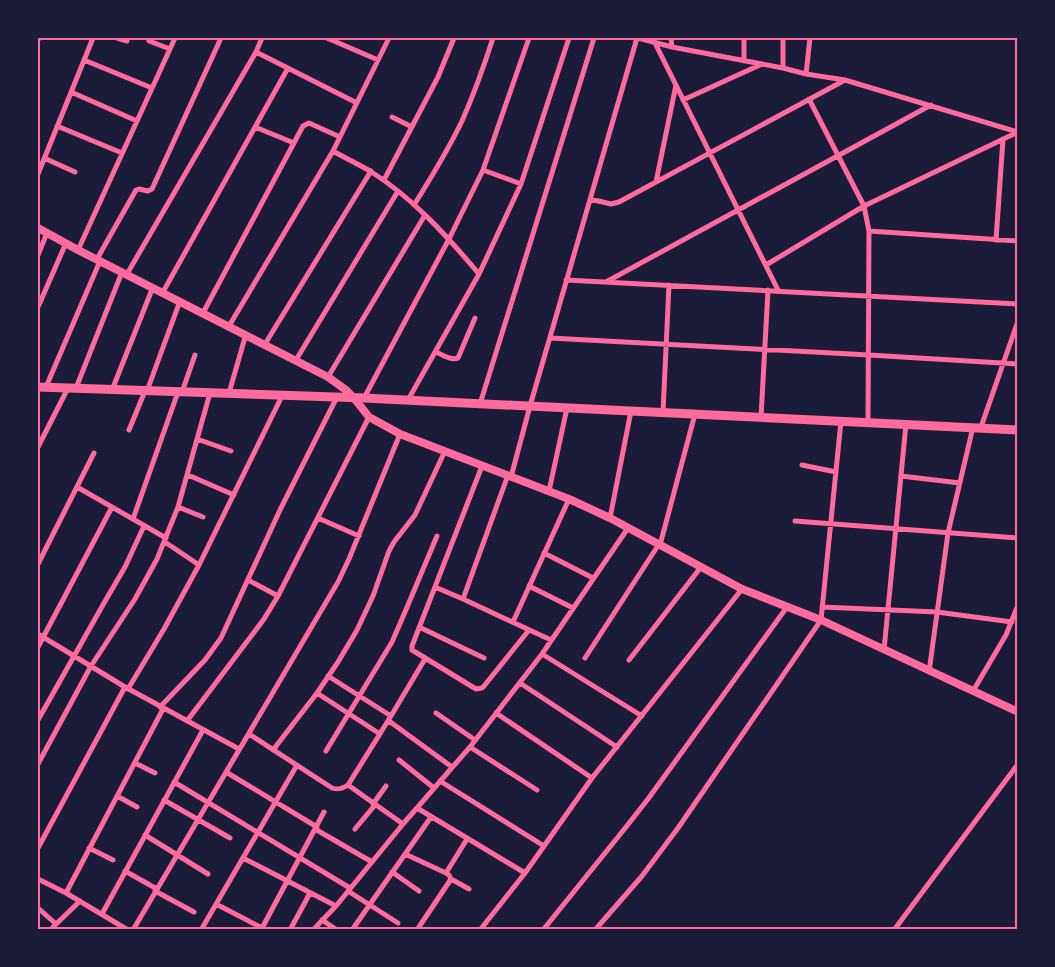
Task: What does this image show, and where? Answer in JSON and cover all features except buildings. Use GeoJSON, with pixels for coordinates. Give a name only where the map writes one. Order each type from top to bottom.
{"type":"FeatureCollection","features":[{"type":"Feature","properties":{"kind":"main road"},"geometry":{"type":"LineString","coordinates":[[42,387],[364,398],[1018,430]]}},
{"type":"Feature","properties":{"kind":"street"},"geometry":{"type":"LineString","coordinates":[[38,174],[41,159],[57,126],[93,38]]}},
{"type":"Feature","properties":{"kind":"street"},"geometry":{"type":"LineString","coordinates":[[117,38],[127,41]]}},
{"type":"Feature","properties":{"kind":"street"},"geometry":{"type":"LineString","coordinates":[[78,250],[175,38]]}},
{"type":"Feature","properties":{"kind":"street"},"geometry":{"type":"LineString","coordinates":[[42,387],[98,260],[136,190],[148,191],[152,189],[221,38]]}},
{"type":"Feature","properties":{"kind":"street"},"geometry":{"type":"LineString","coordinates":[[38,447],[72,388],[125,273],[256,52],[262,38]]}},
{"type":"Feature","properties":{"kind":"street"},"geometry":{"type":"LineString","coordinates":[[327,38],[378,60]]}},
{"type":"Feature","properties":{"kind":"street"},"geometry":{"type":"LineString","coordinates":[[343,44],[345,38]]}},
{"type":"Feature","properties":{"kind":"street"},"geometry":{"type":"LineString","coordinates":[[229,326],[333,151],[389,38]]}},
{"type":"Feature","properties":{"kind":"street"},"geometry":{"type":"LineString","coordinates":[[384,180],[438,77],[454,38]]}},
{"type":"Feature","properties":{"kind":"street"},"geometry":{"type":"LineString","coordinates":[[414,205],[439,164],[461,121],[480,76],[493,38]]}},
{"type":"Feature","properties":{"kind":"street"},"geometry":{"type":"LineString","coordinates":[[364,398],[449,239],[483,170],[529,38]]}},
{"type":"Feature","properties":{"kind":"street"},"geometry":{"type":"LineString","coordinates":[[408,400],[479,274],[521,184],[568,38]]}},
{"type":"Feature","properties":{"kind":"street"},"geometry":{"type":"LineString","coordinates":[[480,404],[594,38]]}},
{"type":"Feature","properties":{"kind":"street"},"geometry":{"type":"LineString","coordinates":[[463,599],[510,476],[637,38],[672,47],[845,80],[1018,132]]}},
{"type":"Feature","properties":{"kind":"street"},"geometry":{"type":"LineString","coordinates":[[671,38],[672,47]]}},
{"type":"Feature","properties":{"kind":"street"},"geometry":{"type":"LineString","coordinates":[[744,38],[744,61]]}},
{"type":"Feature","properties":{"kind":"street"},"geometry":{"type":"LineString","coordinates":[[784,38],[784,68]]}},
{"type":"Feature","properties":{"kind":"street"},"geometry":{"type":"LineString","coordinates":[[806,74],[810,38]]}},
{"type":"Feature","properties":{"kind":"street"},"geometry":{"type":"LineString","coordinates":[[149,40],[170,49]]}},
{"type":"Feature","properties":{"kind":"street"},"geometry":{"type":"LineString","coordinates":[[654,43],[778,290]]}},
{"type":"Feature","properties":{"kind":"street"},"geometry":{"type":"LineString","coordinates":[[256,52],[357,103]]}},
{"type":"Feature","properties":{"kind":"street"},"geometry":{"type":"LineString","coordinates":[[84,60],[152,88]]}},
{"type":"Feature","properties":{"kind":"street"},"geometry":{"type":"LineString","coordinates":[[683,100],[762,64]]}},
{"type":"Feature","properties":{"kind":"street"},"geometry":{"type":"LineString","coordinates":[[163,292],[288,68]]}},
{"type":"Feature","properties":{"kind":"street"},"geometry":{"type":"LineString","coordinates":[[590,199],[611,204],[616,203],[845,80]]}},
{"type":"Feature","properties":{"kind":"street"},"geometry":{"type":"LineString","coordinates":[[656,182],[676,85]]}},
{"type":"Feature","properties":{"kind":"street"},"geometry":{"type":"LineString","coordinates":[[71,92],[137,121]]}},
{"type":"Feature","properties":{"kind":"street"},"geometry":{"type":"LineString","coordinates":[[809,99],[864,206],[869,231],[868,422]]}},
{"type":"Feature","properties":{"kind":"street"},"geometry":{"type":"LineString","coordinates":[[605,282],[931,106]]}},
{"type":"Feature","properties":{"kind":"street"},"geometry":{"type":"LineString","coordinates":[[392,117],[412,127]]}},
{"type":"Feature","properties":{"kind":"street"},"geometry":{"type":"LineString","coordinates":[[203,312],[303,126],[308,123],[340,137]]}},
{"type":"Feature","properties":{"kind":"street"},"geometry":{"type":"LineString","coordinates":[[57,126],[122,153]]}},
{"type":"Feature","properties":{"kind":"street"},"geometry":{"type":"LineString","coordinates":[[255,127],[294,144]]}},
{"type":"Feature","properties":{"kind":"street"},"geometry":{"type":"LineString","coordinates":[[766,265],[864,206],[1018,132]]}},
{"type":"Feature","properties":{"kind":"street"},"geometry":{"type":"LineString","coordinates":[[996,240],[1003,139]]}},
{"type":"Feature","properties":{"kind":"street"},"geometry":{"type":"LineString","coordinates":[[333,151],[371,171],[398,191],[449,239],[479,274]]}},
{"type":"Feature","properties":{"kind":"street"},"geometry":{"type":"LineString","coordinates":[[41,159],[74,172]]}},
{"type":"Feature","properties":{"kind":"street"},"geometry":{"type":"LineString","coordinates":[[483,170],[521,184]]}},
{"type":"Feature","properties":{"kind":"street"},"geometry":{"type":"LineString","coordinates":[[265,344],[371,171]]}},
{"type":"Feature","properties":{"kind":"street"},"geometry":{"type":"LineString","coordinates":[[296,360],[398,191]]}},
{"type":"Feature","properties":{"kind":"street"},"geometry":{"type":"LineString","coordinates":[[328,377],[425,215]]}},
{"type":"Feature","properties":{"kind":"street"},"geometry":{"type":"LineString","coordinates":[[38,228],[328,377],[354,398],[369,417],[400,434],[569,499],[610,518],[742,589],[821,620],[1018,712]]}},
{"type":"Feature","properties":{"kind":"street"},"geometry":{"type":"LineString","coordinates":[[869,231],[1018,241]]}},
{"type":"Feature","properties":{"kind":"street"},"geometry":{"type":"LineString","coordinates":[[38,255],[47,232]]}},
{"type":"Feature","properties":{"kind":"street"},"geometry":{"type":"LineString","coordinates":[[38,307],[66,243]]}},
{"type":"Feature","properties":{"kind":"street"},"geometry":{"type":"LineString","coordinates":[[566,280],[1018,304]]}},
{"type":"Feature","properties":{"kind":"street"},"geometry":{"type":"LineString","coordinates":[[663,412],[669,285]]}},
{"type":"Feature","properties":{"kind":"street"},"geometry":{"type":"LineString","coordinates":[[112,390],[153,287]]}},
{"type":"Feature","properties":{"kind":"street"},"geometry":{"type":"LineString","coordinates":[[761,417],[768,290]]}},
{"type":"Feature","properties":{"kind":"street"},"geometry":{"type":"LineString","coordinates":[[128,430],[146,391],[180,301]]}},
{"type":"Feature","properties":{"kind":"street"},"geometry":{"type":"LineString","coordinates":[[436,352],[451,359],[458,358],[475,318]]}},
{"type":"Feature","properties":{"kind":"street"},"geometry":{"type":"LineString","coordinates":[[929,672],[948,533],[960,483],[977,427],[1018,321]]}},
{"type":"Feature","properties":{"kind":"street"},"geometry":{"type":"LineString","coordinates":[[229,394],[246,334]]}},
{"type":"Feature","properties":{"kind":"street"},"geometry":{"type":"LineString","coordinates":[[550,338],[1018,364]]}},
{"type":"Feature","properties":{"kind":"street"},"geometry":{"type":"LineString","coordinates":[[133,519],[195,355]]}},
{"type":"Feature","properties":{"kind":"street"},"geometry":{"type":"LineString","coordinates":[[38,764],[92,666],[135,599],[166,540],[188,475],[210,393]]}},
{"type":"Feature","properties":{"kind":"street"},"geometry":{"type":"LineString","coordinates":[[38,848],[127,688],[164,629],[199,565],[282,396]]}},
{"type":"Feature","properties":{"kind":"street"},"geometry":{"type":"LineString","coordinates":[[66,893],[162,708],[205,660],[227,626],[280,510],[337,397]]}},
{"type":"Feature","properties":{"kind":"street"},"geometry":{"type":"LineString","coordinates":[[549,492],[566,408]]}},
{"type":"Feature","properties":{"kind":"street"},"geometry":{"type":"LineString","coordinates":[[610,518],[631,411]]}},
{"type":"Feature","properties":{"kind":"street"},"geometry":{"type":"LineString","coordinates":[[585,658],[660,545],[695,414]]}},
{"type":"Feature","properties":{"kind":"street"},"geometry":{"type":"LineString","coordinates":[[187,721],[264,619],[278,596],[369,417]]}},
{"type":"Feature","properties":{"kind":"street"},"geometry":{"type":"LineString","coordinates":[[596,930],[642,876],[678,828],[821,620],[841,420]]}},
{"type":"Feature","properties":{"kind":"street"},"geometry":{"type":"LineString","coordinates":[[884,650],[906,424]]}},
{"type":"Feature","properties":{"kind":"street"},"geometry":{"type":"LineString","coordinates":[[133,930],[330,597],[359,536],[400,434]]}},
{"type":"Feature","properties":{"kind":"street"},"geometry":{"type":"LineString","coordinates":[[197,439],[231,451]]}},
{"type":"Feature","properties":{"kind":"street"},"geometry":{"type":"LineString","coordinates":[[273,750],[317,693],[357,630],[373,596],[389,551],[416,515],[445,451]]}},
{"type":"Feature","properties":{"kind":"street"},"geometry":{"type":"LineString","coordinates":[[38,564],[94,453]]}},
{"type":"Feature","properties":{"kind":"street"},"geometry":{"type":"LineString","coordinates":[[802,465],[836,472]]}},
{"type":"Feature","properties":{"kind":"street"},"geometry":{"type":"LineString","coordinates":[[482,466],[419,627],[412,650],[476,689],[482,688],[529,630]]}},
{"type":"Feature","properties":{"kind":"street"},"geometry":{"type":"LineString","coordinates":[[188,475],[234,495]]}},
{"type":"Feature","properties":{"kind":"street"},"geometry":{"type":"LineString","coordinates":[[901,476],[960,483]]}},
{"type":"Feature","properties":{"kind":"street"},"geometry":{"type":"LineString","coordinates":[[77,487],[166,540],[199,565]]}},
{"type":"Feature","properties":{"kind":"street"},"geometry":{"type":"LineString","coordinates":[[513,622],[569,499]]}},
{"type":"Feature","properties":{"kind":"street"},"geometry":{"type":"LineString","coordinates":[[38,647],[112,507]]}},
{"type":"Feature","properties":{"kind":"street"},"geometry":{"type":"LineString","coordinates":[[178,507],[204,517]]}},
{"type":"Feature","properties":{"kind":"street"},"geometry":{"type":"LineString","coordinates":[[318,518],[359,536]]}},
{"type":"Feature","properties":{"kind":"street"},"geometry":{"type":"LineString","coordinates":[[795,521],[1018,538]]}},
{"type":"Feature","properties":{"kind":"street"},"geometry":{"type":"LineString","coordinates":[[38,720],[125,567],[144,526]]}},
{"type":"Feature","properties":{"kind":"street"},"geometry":{"type":"LineString","coordinates":[[313,930],[336,906],[496,714],[542,654],[628,528]]}},
{"type":"Feature","properties":{"kind":"street"},"geometry":{"type":"LineString","coordinates":[[326,751],[392,642],[437,536]]}},
{"type":"Feature","properties":{"kind":"street"},"geometry":{"type":"LineString","coordinates":[[544,553],[593,578]]}},
{"type":"Feature","properties":{"kind":"street"},"geometry":{"type":"LineString","coordinates":[[628,660],[701,567]]}},
{"type":"Feature","properties":{"kind":"street"},"geometry":{"type":"LineString","coordinates":[[248,580],[278,596]]}},
{"type":"Feature","properties":{"kind":"street"},"geometry":{"type":"LineString","coordinates":[[529,586],[573,608]]}},
{"type":"Feature","properties":{"kind":"street"},"geometry":{"type":"LineString","coordinates":[[435,587],[551,640]]}},
{"type":"Feature","properties":{"kind":"street"},"geometry":{"type":"LineString","coordinates":[[480,930],[525,873],[592,778],[742,589]]}},
{"type":"Feature","properties":{"kind":"street"},"geometry":{"type":"LineString","coordinates":[[973,692],[1012,622],[1017,606]]}},
{"type":"Feature","properties":{"kind":"street"},"geometry":{"type":"LineString","coordinates":[[543,930],[626,828],[786,607]]}},
{"type":"Feature","properties":{"kind":"street"},"geometry":{"type":"LineString","coordinates":[[822,607],[938,612],[1012,622]]}},
{"type":"Feature","properties":{"kind":"street"},"geometry":{"type":"LineString","coordinates":[[419,627],[484,658]]}},
{"type":"Feature","properties":{"kind":"street"},"geometry":{"type":"LineString","coordinates":[[38,634],[127,688],[239,749]]}},
{"type":"Feature","properties":{"kind":"street"},"geometry":{"type":"LineString","coordinates":[[542,654],[642,716]]}},
{"type":"Feature","properties":{"kind":"street"},"geometry":{"type":"LineString","coordinates":[[248,734],[332,788],[338,790],[343,788],[348,785],[390,719],[425,659]]}},
{"type":"Feature","properties":{"kind":"street"},"geometry":{"type":"LineString","coordinates":[[328,676],[359,696],[452,767]]}},
{"type":"Feature","properties":{"kind":"street"},"geometry":{"type":"LineString","coordinates":[[520,683],[617,748]]}},
{"type":"Feature","properties":{"kind":"street"},"geometry":{"type":"LineString","coordinates":[[317,693],[380,734]]}},
{"type":"Feature","properties":{"kind":"street"},"geometry":{"type":"LineString","coordinates":[[436,713],[475,740]]}},
{"type":"Feature","properties":{"kind":"street"},"geometry":{"type":"LineString","coordinates":[[496,714],[592,778]]}},
{"type":"Feature","properties":{"kind":"street"},"geometry":{"type":"LineString","coordinates":[[102,914],[203,730]]}},
{"type":"Feature","properties":{"kind":"street"},"geometry":{"type":"LineString","coordinates":[[470,747],[537,790]]}},
{"type":"Feature","properties":{"kind":"street"},"geometry":{"type":"LineString","coordinates":[[399,760],[434,788]]}},
{"type":"Feature","properties":{"kind":"street"},"geometry":{"type":"LineString","coordinates":[[134,763],[155,774]]}},
{"type":"Feature","properties":{"kind":"street"},"geometry":{"type":"LineString","coordinates":[[894,930],[1018,764]]}},
{"type":"Feature","properties":{"kind":"street"},"geometry":{"type":"LineString","coordinates":[[201,930],[297,765]]}},
{"type":"Feature","properties":{"kind":"street"},"geometry":{"type":"LineString","coordinates":[[226,772],[372,862]]}},
{"type":"Feature","properties":{"kind":"street"},"geometry":{"type":"LineString","coordinates":[[440,781],[544,846]]}},
{"type":"Feature","properties":{"kind":"street"},"geometry":{"type":"LineString","coordinates":[[174,782],[300,858],[398,923]]}},
{"type":"Feature","properties":{"kind":"street"},"geometry":{"type":"LineString","coordinates":[[348,785],[403,824]]}},
{"type":"Feature","properties":{"kind":"street"},"geometry":{"type":"LineString","coordinates":[[355,829],[386,786]]}},
{"type":"Feature","properties":{"kind":"street"},"geometry":{"type":"LineString","coordinates":[[117,796],[137,807]]}},
{"type":"Feature","properties":{"kind":"street"},"geometry":{"type":"LineString","coordinates":[[164,800],[230,838]]}},
{"type":"Feature","properties":{"kind":"street"},"geometry":{"type":"LineString","coordinates":[[417,808],[525,873]]}},
{"type":"Feature","properties":{"kind":"street"},"geometry":{"type":"LineString","coordinates":[[216,904],[263,929],[324,812]]}},
{"type":"Feature","properties":{"kind":"street"},"geometry":{"type":"LineString","coordinates":[[352,930],[431,817]]}},
{"type":"Feature","properties":{"kind":"street"},"geometry":{"type":"LineString","coordinates":[[145,835],[208,874]]}},
{"type":"Feature","properties":{"kind":"street"},"geometry":{"type":"LineString","coordinates":[[446,873],[467,838]]}},
{"type":"Feature","properties":{"kind":"street"},"geometry":{"type":"LineString","coordinates":[[89,848],[113,860]]}},
{"type":"Feature","properties":{"kind":"street"},"geometry":{"type":"LineString","coordinates":[[404,854],[446,873],[450,879],[470,889]]}},
{"type":"Feature","properties":{"kind":"street"},"geometry":{"type":"LineString","coordinates":[[243,858],[336,906]]}},
{"type":"Feature","properties":{"kind":"street"},"geometry":{"type":"LineString","coordinates":[[125,871],[194,912]]}},
{"type":"Feature","properties":{"kind":"street"},"geometry":{"type":"LineString","coordinates":[[392,872],[420,891]]}},
{"type":"Feature","properties":{"kind":"street"},"geometry":{"type":"LineString","coordinates":[[38,879],[66,893],[128,930]]}},
{"type":"Feature","properties":{"kind":"street"},"geometry":{"type":"LineString","coordinates":[[417,930],[450,879]]}},
{"type":"Feature","properties":{"kind":"street"},"geometry":{"type":"LineString","coordinates":[[290,930],[310,892]]}},
{"type":"Feature","properties":{"kind":"street"},"geometry":{"type":"LineString","coordinates":[[50,930],[80,901]]}},
{"type":"Feature","properties":{"kind":"street"},"geometry":{"type":"LineString","coordinates":[[38,908],[56,924]]}},
{"type":"Feature","properties":{"kind":"street"},"geometry":{"type":"LineString","coordinates":[[322,920],[338,930]]}}]}
